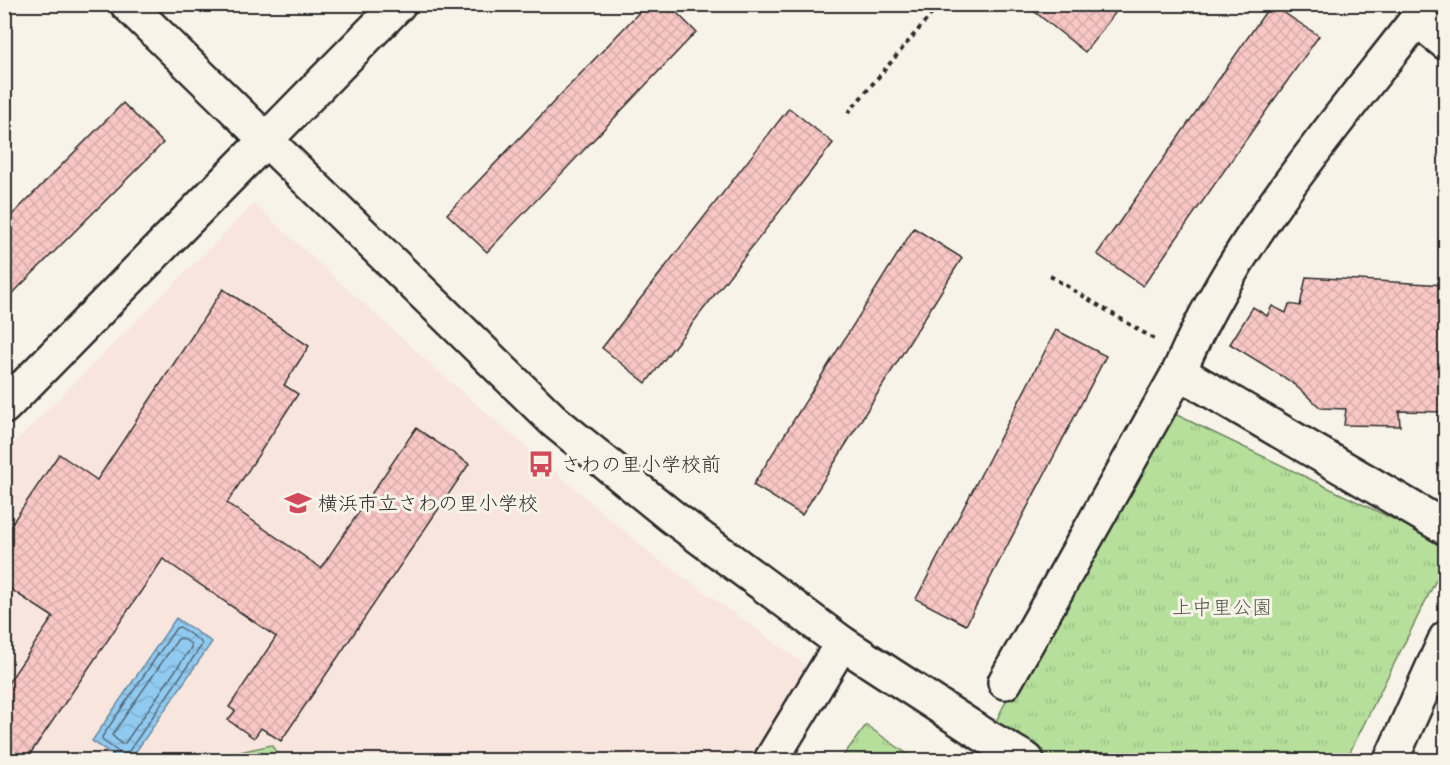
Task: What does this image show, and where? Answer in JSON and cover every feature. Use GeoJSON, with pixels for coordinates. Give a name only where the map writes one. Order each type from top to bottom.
{"type":"FeatureCollection","features":[{"type":"Feature","properties":{"kind":"street"},"geometry":{"type":"LineString","coordinates":[[127,4],[263,140],[554,421],[671,516],[842,643],[982,734],[1027,760]]}},
{"type":"Feature","properties":{"kind":"street"},"geometry":{"type":"LineString","coordinates":[[4,406],[399,4]]}},
{"type":"Feature","properties":{"kind":"street"},"geometry":{"type":"LineString","coordinates":[[1005,682],[1182,365],[1196,333],[1271,209],[1417,19],[1446,43]]}},
{"type":"Feature","properties":{"kind":"street"},"geometry":{"type":"LineString","coordinates":[[1182,365],[1446,528]]}},
{"type":"Feature","properties":{"kind":"street"},"geometry":{"type":"LineString","coordinates":[[1391,760],[1433,703],[1446,638]]}},
{"type":"Feature","properties":{"kind":"street"},"geometry":{"type":"LineString","coordinates":[[771,760],[842,643]]}},
{"type":"Feature","properties":{"kind":"path"},"geometry":{"type":"LineString","coordinates":[[848,113],[940,4]]}},
{"type":"Feature","properties":{"kind":"path"},"geometry":{"type":"LineString","coordinates":[[1050,276],[1182,365]]}},
{"type":"Feature","properties":{"kind":"shaded area","name":"横浜市立さわの里小学校"},"geometry":{"type":"Polygon","coordinates":[[[254,204],[448,380],[651,554],[809,667],[751,760],[5,760],[5,452],[254,204]]]}},
{"type":"Feature","properties":{"kind":"green space","name":"上中里公園"},"geometry":{"type":"Polygon","coordinates":[[[1152,403],[1445,544],[1445,562],[1346,760],[977,760],[1152,403]]]}},
{"type":"Feature","properties":{"kind":"green space"},"geometry":{"type":"Polygon","coordinates":[[[866,725],[916,760],[840,760],[866,725]]]}},
{"type":"Feature","properties":{"kind":"green space"},"geometry":{"type":"Polygon","coordinates":[[[271,745],[283,760],[205,760],[271,745]]]}},
{"type":"Feature","properties":{"kind":"water"},"geometry":{"type":"Polygon","coordinates":[[[176,618],[212,642],[130,760],[121,760],[92,741],[176,618]]]}},
{"type":"Feature","properties":{"kind":"building"},"geometry":{"type":"Polygon","coordinates":[[[647,4],[668,4],[696,32],[487,252],[447,214],[647,4]]]}},
{"type":"Feature","properties":{"kind":"building"},"geometry":{"type":"Polygon","coordinates":[[[1025,4],[1122,4],[1085,52],[1025,4]]]}},
{"type":"Feature","properties":{"kind":"building"},"geometry":{"type":"Polygon","coordinates":[[[1271,4],[1319,36],[1143,286],[1097,254],[1271,4]]]}},
{"type":"Feature","properties":{"kind":"building"},"geometry":{"type":"Polygon","coordinates":[[[123,103],[163,143],[4,302],[4,223],[123,103]]]}},
{"type":"Feature","properties":{"kind":"building"},"geometry":{"type":"Polygon","coordinates":[[[789,108],[833,143],[646,383],[602,348],[789,108]]]}},
{"type":"Feature","properties":{"kind":"building"},"geometry":{"type":"Polygon","coordinates":[[[914,228],[962,258],[802,515],[753,485],[914,228]]]}},
{"type":"Feature","properties":{"kind":"building"},"geometry":{"type":"Polygon","coordinates":[[[1306,277],[1446,285],[1444,412],[1399,411],[1400,426],[1344,425],[1346,409],[1321,408],[1290,381],[1230,344],[1253,307],[1267,316],[1272,306],[1286,313],[1289,304],[1300,306],[1306,277]]]}},
{"type":"Feature","properties":{"kind":"building"},"geometry":{"type":"Polygon","coordinates":[[[223,289],[309,346],[284,385],[298,394],[227,503],[321,568],[416,428],[469,464],[281,741],[261,728],[254,738],[228,720],[235,711],[229,707],[276,637],[163,559],[26,760],[4,760],[4,689],[53,617],[4,585],[4,535],[59,454],[97,480],[223,289]]]}},
{"type":"Feature","properties":{"kind":"building"},"geometry":{"type":"Polygon","coordinates":[[[1056,330],[1106,356],[966,625],[916,599],[1056,330]]]}},
{"type":"Feature","properties":{"kind":"place","name":"さわの里小学校前"},"geometry":{"type":"Point","coordinates":[541,464]}},
{"type":"Feature","properties":{"kind":"place","name":"横浜市立さわの里小学校"},"geometry":{"type":"Point","coordinates":[298,503]}}]}
